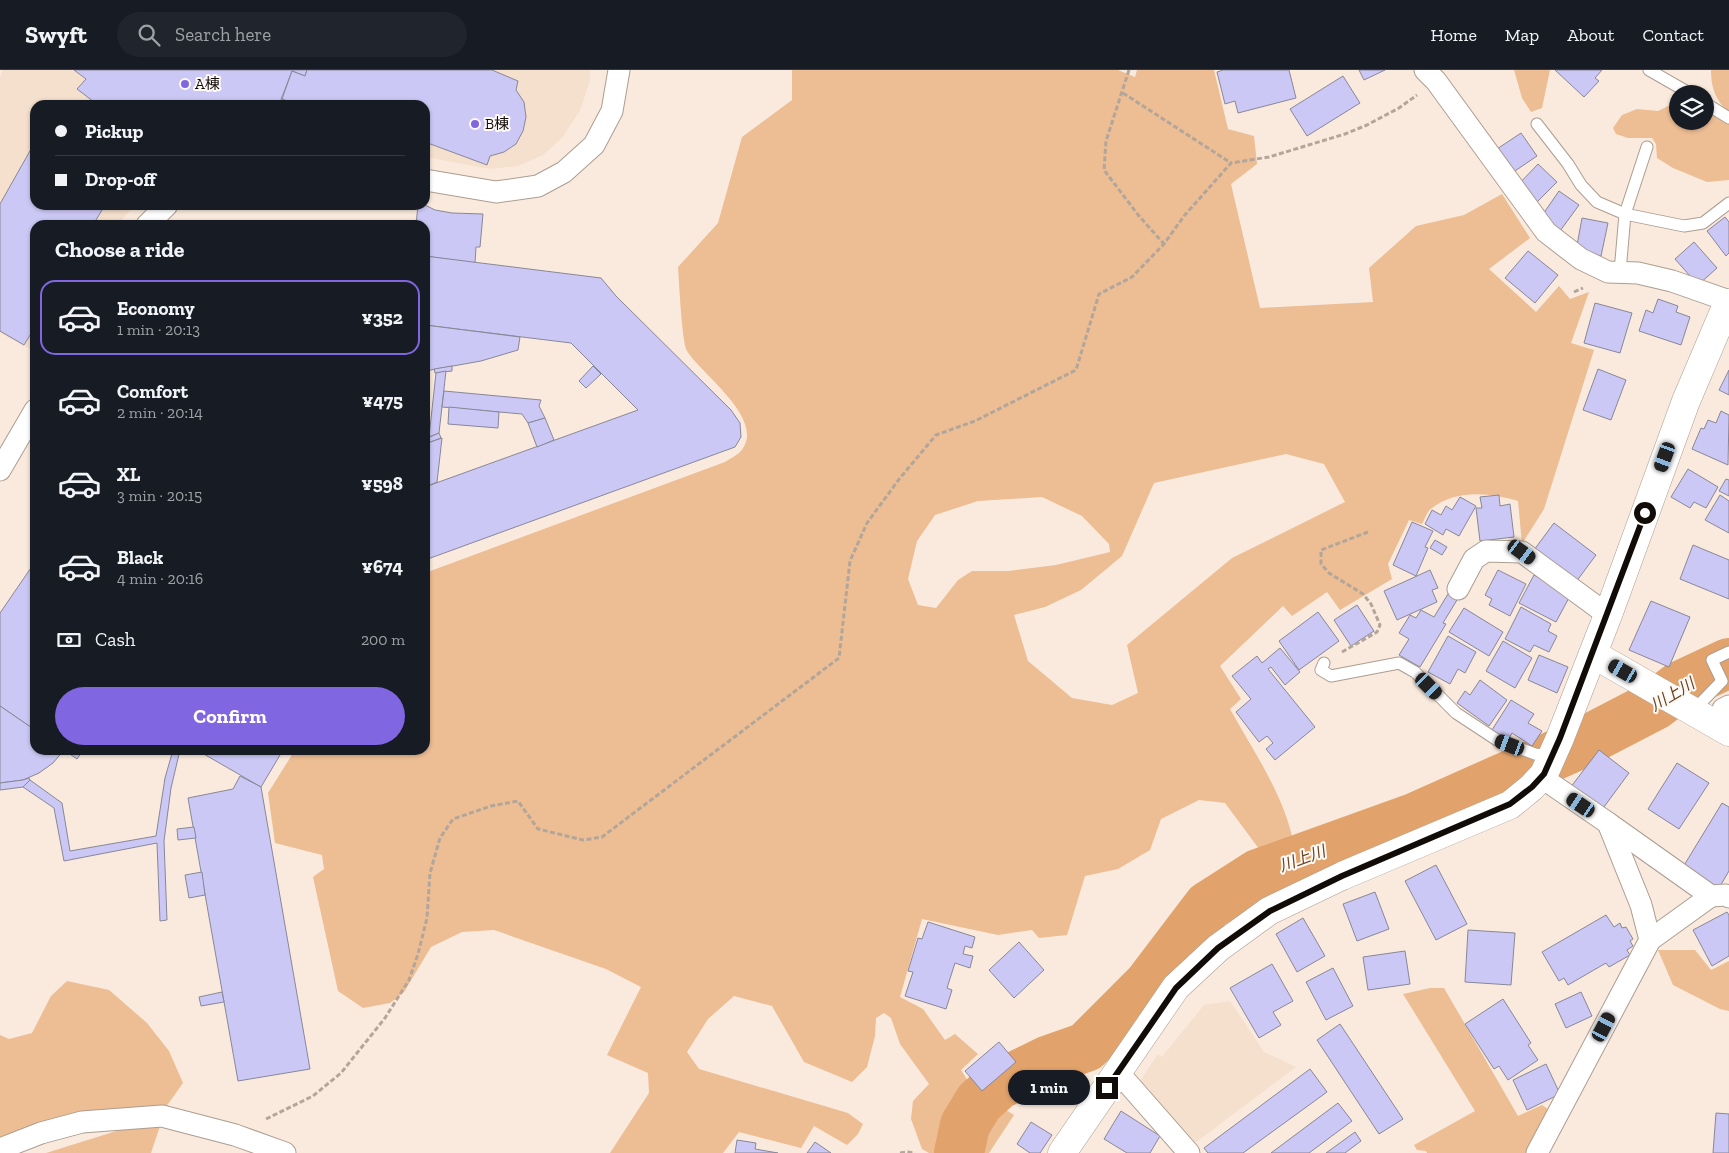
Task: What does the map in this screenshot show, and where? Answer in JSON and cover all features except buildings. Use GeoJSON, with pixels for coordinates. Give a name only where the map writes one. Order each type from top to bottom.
{"type":"FeatureCollection","features":[{"type":"Feature","properties":{"kind":"street"},"geometry":{"type":"LineString","coordinates":[[430,181],[496,192],[538,186],[564,172],[594,145],[612,111],[619,70]]}},
{"type":"Feature","properties":{"kind":"street"},"geometry":{"type":"LineString","coordinates":[[1062,1153],[1176,988],[1218,948],[1270,911],[1342,876],[1510,804],[1532,787],[1593,654],[1686,401],[1729,302],[1672,281],[1638,273],[1608,272],[1581,259],[1546,232],[1430,76]]}},
{"type":"Feature","properties":{"kind":"street"},"geometry":{"type":"LineString","coordinates":[[152,220],[162,210]]}},
{"type":"Feature","properties":{"kind":"street"},"geometry":{"type":"LineString","coordinates":[[0,470],[30,419]]}},
{"type":"Feature","properties":{"kind":"street"},"geometry":{"type":"LineString","coordinates":[[1458,589],[1474,559],[1486,551],[1522,552],[1608,615]]}},
{"type":"Feature","properties":{"kind":"street"},"geometry":{"type":"LineString","coordinates":[[1593,654],[1686,707],[1727,716]]}},
{"type":"Feature","properties":{"kind":"street"},"geometry":{"type":"LineString","coordinates":[[1537,1153],[1650,940],[1724,894],[1608,823],[1546,760]]}},
{"type":"Feature","properties":{"kind":"street"},"geometry":{"type":"LineString","coordinates":[[1608,823],[1641,904],[1650,940]]}},
{"type":"Feature","properties":{"kind":"street"},"geometry":{"type":"LineString","coordinates":[[1118,1072],[1189,1153]]}},
{"type":"Feature","properties":{"kind":"street"},"geometry":{"type":"LineString","coordinates":[[0,1149],[49,1130],[82,1122],[162,1116],[228,1133],[285,1153]]}},
{"type":"Feature","properties":{"kind":"lane"},"geometry":{"type":"LineString","coordinates":[[1649,70],[1675,85]]}},
{"type":"Feature","properties":{"kind":"lane"},"geometry":{"type":"LineString","coordinates":[[1714,109],[1729,118]]}},
{"type":"Feature","properties":{"kind":"lane"},"geometry":{"type":"LineString","coordinates":[[1537,124],[1582,185],[1597,202],[1625,214],[1684,226],[1704,223],[1729,203]]}},
{"type":"Feature","properties":{"kind":"lane"},"geometry":{"type":"LineString","coordinates":[[1620,272],[1625,214],[1647,147]]}},
{"type":"Feature","properties":{"kind":"lane"},"geometry":{"type":"LineString","coordinates":[[1686,707],[1722,681],[1712,660],[1729,652]]}},
{"type":"Feature","properties":{"kind":"lane"},"geometry":{"type":"LineString","coordinates":[[1324,663],[1321,670],[1331,676],[1399,663],[1415,672],[1456,713],[1497,740],[1546,760]]}},
{"type":"Feature","properties":{"kind":"path"},"geometry":{"type":"LineString","coordinates":[[1130,70],[1106,141],[1104,170],[1164,244]]}},
{"type":"Feature","properties":{"kind":"path"},"geometry":{"type":"LineString","coordinates":[[228,1133],[259,1122],[313,1096],[341,1073],[385,1018],[409,980],[418,954],[427,918],[430,873],[440,838],[452,819],[491,806],[518,800],[538,829],[583,840],[602,838],[839,658],[850,561],[867,523],[900,478],[936,435],[975,421],[1076,370],[1099,294],[1132,276],[1164,244],[1191,205],[1231,163],[1270,157],[1345,134],[1367,125],[1399,108],[1430,76]]}},
{"type":"Feature","properties":{"kind":"path"},"geometry":{"type":"LineString","coordinates":[[1122,93],[1231,163]]}},
{"type":"Feature","properties":{"kind":"path"},"geometry":{"type":"LineString","coordinates":[[1324,663],[1377,632],[1380,625],[1371,604],[1363,594],[1329,573],[1321,564],[1321,550],[1368,532]]}},
{"type":"Feature","properties":{"kind":"path"},"geometry":{"type":"LineString","coordinates":[[900,1153],[915,1153]]}},
{"type":"Feature","properties":{"kind":"shaded area"},"geometry":{"type":"Polygon","coordinates":[[[3,70],[590,70],[590,81],[580,110],[563,137],[543,155],[518,166],[490,169],[430,158],[430,100],[30,100],[30,210],[130,210],[122,220],[30,220],[30,349],[0,333],[0,77],[3,70]]]}},
{"type":"Feature","properties":{"kind":"shaded area"},"geometry":{"type":"Polygon","coordinates":[[[792,70],[1118,70],[1135,77],[1137,70],[1214,70],[1228,129],[1254,136],[1257,164],[1231,184],[1260,308],[1373,302],[1369,268],[1416,226],[1464,215],[1502,194],[1530,238],[1489,269],[1536,312],[1559,286],[1570,299],[1589,292],[1571,343],[1594,350],[1544,509],[1522,544],[1518,501],[1474,494],[1463,495],[1442,502],[1430,509],[1422,524],[1409,520],[1388,564],[1392,579],[1340,610],[1327,592],[1292,616],[1283,606],[1220,666],[1241,699],[1230,709],[1270,779],[1286,815],[1295,853],[1268,861],[1225,803],[1199,800],[1161,819],[1150,850],[1118,869],[1085,876],[1067,935],[1039,938],[1032,930],[998,935],[922,919],[900,997],[923,1009],[945,1040],[955,1034],[978,1054],[961,1070],[973,1089],[1014,1115],[989,1153],[929,1153],[922,1149],[911,1119],[913,1101],[929,1084],[900,1044],[891,1018],[884,1013],[876,1018],[875,1036],[867,1067],[852,1082],[804,1062],[772,1006],[734,996],[708,1019],[687,1052],[699,1069],[848,1113],[863,1124],[858,1134],[847,1145],[814,1126],[801,1148],[739,1132],[723,1153],[610,1153],[649,1093],[648,1073],[607,1055],[641,987],[606,969],[494,930],[462,932],[431,947],[404,992],[390,1003],[363,1008],[338,991],[313,877],[324,869],[322,855],[275,843],[268,793],[292,755],[430,755],[430,571],[725,462],[741,451],[747,439],[746,426],[739,412],[718,385],[695,361],[685,346],[678,267],[718,223],[742,137],[792,100],[792,70]],[[1286,454],[1154,483],[1122,556],[1081,590],[1045,607],[1014,615],[1028,661],[1072,698],[1112,705],[1138,693],[1127,645],[1232,558],[1345,502],[1324,464],[1286,454]],[[1042,497],[978,501],[935,515],[917,541],[908,579],[918,605],[936,608],[958,580],[972,571],[1009,571],[1056,565],[1110,552],[1109,544],[1082,516],[1042,497]]]}},
{"type":"Feature","properties":{"kind":"shaded area"},"geometry":{"type":"Polygon","coordinates":[[[1514,70],[1550,70],[1542,108],[1531,112],[1522,98],[1514,70]]]}},
{"type":"Feature","properties":{"kind":"shaded area"},"geometry":{"type":"Polygon","coordinates":[[[1711,70],[1729,70],[1729,112],[1717,98],[1712,82],[1711,70]]]}},
{"type":"Feature","properties":{"kind":"shaded area"},"geometry":{"type":"Polygon","coordinates":[[[1669,106],[1669,130],[1714,130],[1714,112],[1729,121],[1729,180],[1707,182],[1673,168],[1657,158],[1656,144],[1652,138],[1628,138],[1616,134],[1613,128],[1622,115],[1637,109],[1658,111],[1669,106]]]}},
{"type":"Feature","properties":{"kind":"shaded area"},"geometry":{"type":"Polygon","coordinates":[[[1658,950],[1695,950],[1711,970],[1729,961],[1729,1011],[1720,1009],[1673,985],[1658,950]]]}},
{"type":"Feature","properties":{"kind":"shaded area"},"geometry":{"type":"Polygon","coordinates":[[[67,981],[109,990],[147,1023],[169,1051],[183,1083],[163,1111],[0,1142],[0,1035],[9,1039],[32,1033],[51,996],[67,981]]]}},
{"type":"Feature","properties":{"kind":"shaded area"},"geometry":{"type":"Polygon","coordinates":[[[1430,988],[1444,988],[1518,1116],[1542,1105],[1551,1111],[1527,1153],[1427,1153],[1426,1151],[1417,1150],[1414,1145],[1475,1111],[1403,994],[1430,988]]]}},
{"type":"Feature","properties":{"kind":"shaded area"},"geometry":{"type":"Polygon","coordinates":[[[1230,1001],[1264,1052],[1296,1067],[1191,1146],[1147,1097],[1150,1090],[1140,1081],[1158,1054],[1162,1057],[1204,1005],[1230,1001]]]}},
{"type":"Feature","properties":{"kind":"shaded area"},"geometry":{"type":"Polygon","coordinates":[[[160,1126],[151,1153],[46,1153],[123,1129],[160,1126]]]}},
{"type":"Feature","properties":{"kind":"waterway","name":"川上川"},"geometry":{"type":"LineString","coordinates":[[959,1153],[965,1125],[979,1102],[998,1085],[1049,1060],[1086,1047],[1148,985],[1208,906],[1258,874],[1414,818],[1580,744],[1655,705],[1680,686],[1729,663]]}},
{"type":"Feature","properties":{"kind":"place","name":"A棟"},"geometry":{"type":"Point","coordinates":[185,84]}},
{"type":"Feature","properties":{"kind":"place","name":"B棟"},"geometry":{"type":"Point","coordinates":[475,124]}},
{"type":"Feature","properties":{"kind":"route"},"geometry":{"type":"LineString","coordinates":[[1107,1088],[1176,988],[1218,948],[1270,911],[1342,876],[1510,804],[1532,787],[1544,774],[1560,738],[1645,513]]}}]}
